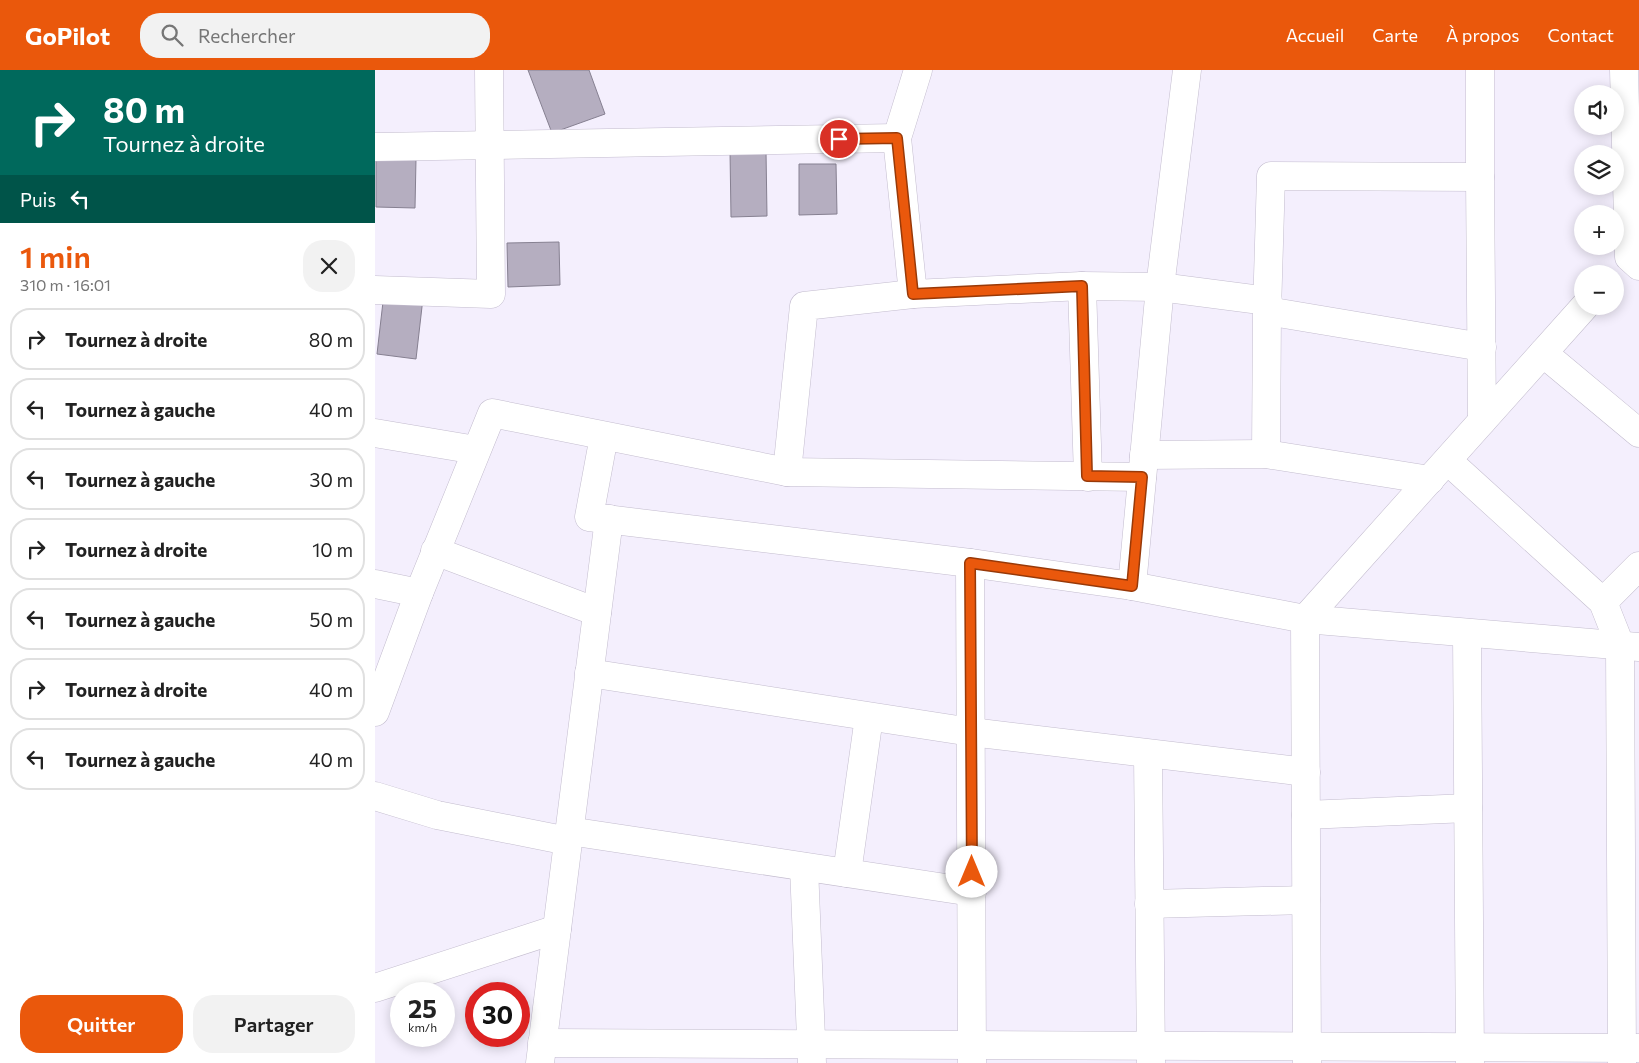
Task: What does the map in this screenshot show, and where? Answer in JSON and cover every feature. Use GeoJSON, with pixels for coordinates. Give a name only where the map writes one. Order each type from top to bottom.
{"type":"FeatureCollection","features":[{"type":"Feature","properties":{"kind":"street"},"geometry":{"type":"LineString","coordinates":[[375,290],[491,294],[489,70]]}},
{"type":"Feature","properties":{"kind":"street"},"geometry":{"type":"LineString","coordinates":[[913,294],[897,138],[918,70]]}},
{"type":"Feature","properties":{"kind":"street"},"geometry":{"type":"LineString","coordinates":[[1132,586],[1160,287],[1187,70]]}},
{"type":"Feature","properties":{"kind":"street"},"geometry":{"type":"LineString","coordinates":[[1480,70],[1479,177],[1482,421]]}},
{"type":"Feature","properties":{"kind":"street"},"geometry":{"type":"LineString","coordinates":[[1624,70],[1630,261]]}},
{"type":"Feature","properties":{"kind":"street"},"geometry":{"type":"LineString","coordinates":[[375,146],[897,138]]}},
{"type":"Feature","properties":{"kind":"street"},"geometry":{"type":"LineString","coordinates":[[1266,454],[1271,176],[1479,177]]}},
{"type":"Feature","properties":{"kind":"street"},"geometry":{"type":"LineString","coordinates":[[1082,286],[1087,476]]}},
{"type":"Feature","properties":{"kind":"street"},"geometry":{"type":"LineString","coordinates":[[787,472],[804,306],[913,294],[1082,286],[1160,287],[1482,347]]}},
{"type":"Feature","properties":{"kind":"street"},"geometry":{"type":"LineString","coordinates":[[1307,1055],[1305,619],[1577,315]]}},
{"type":"Feature","properties":{"kind":"street"},"geometry":{"type":"LineString","coordinates":[[1543,353],[1639,433]]}},
{"type":"Feature","properties":{"kind":"street"},"geometry":{"type":"LineString","coordinates":[[375,712],[435,551],[492,413],[787,472],[1087,476],[1143,466],[1266,454],[1439,470],[1603,602],[1629,646],[1627,1053],[1307,1055],[541,1053],[609,520]]}},
{"type":"Feature","properties":{"kind":"street"},"geometry":{"type":"LineString","coordinates":[[375,433],[476,450]]}},
{"type":"Feature","properties":{"kind":"street"},"geometry":{"type":"LineString","coordinates":[[604,436],[589,517],[970,563],[1132,586],[1305,619],[1629,646]]}},
{"type":"Feature","properties":{"kind":"street"},"geometry":{"type":"LineString","coordinates":[[435,551],[597,612]]}},
{"type":"Feature","properties":{"kind":"street"},"geometry":{"type":"LineString","coordinates":[[970,563],[972,1054]]}},
{"type":"Feature","properties":{"kind":"street"},"geometry":{"type":"LineString","coordinates":[[1603,602],[1639,566]]}},
{"type":"Feature","properties":{"kind":"street"},"geometry":{"type":"LineString","coordinates":[[375,584],[419,593]]}},
{"type":"Feature","properties":{"kind":"street"},"geometry":{"type":"LineString","coordinates":[[1467,633],[1470,1055]]}},
{"type":"Feature","properties":{"kind":"street"},"geometry":{"type":"LineString","coordinates":[[589,673],[971,732],[1306,772]]}},
{"type":"Feature","properties":{"kind":"street"},"geometry":{"type":"LineString","coordinates":[[847,873],[869,717]]}},
{"type":"Feature","properties":{"kind":"street"},"geometry":{"type":"LineString","coordinates":[[1148,754],[1151,1054]]}},
{"type":"Feature","properties":{"kind":"street"},"geometry":{"type":"LineString","coordinates":[[375,796],[437,815],[568,836],[804,867],[972,892]]}},
{"type":"Feature","properties":{"kind":"street"},"geometry":{"type":"LineString","coordinates":[[1306,815],[1468,808]]}},
{"type":"Feature","properties":{"kind":"street"},"geometry":{"type":"LineString","coordinates":[[804,867],[811,1054]]}},
{"type":"Feature","properties":{"kind":"street"},"geometry":{"type":"LineString","coordinates":[[1149,904],[1306,900]]}},
{"type":"Feature","properties":{"kind":"street"},"geometry":{"type":"LineString","coordinates":[[375,988],[557,929]]}},
{"type":"Feature","properties":{"kind":"building"},"geometry":{"type":"Polygon","coordinates":[[[528,70],[589,70],[605,114],[552,133],[528,70]]]}},
{"type":"Feature","properties":{"kind":"building"},"geometry":{"type":"Polygon","coordinates":[[[730,151],[766,151],[767,216],[731,217],[730,151]]]}},
{"type":"Feature","properties":{"kind":"building"},"geometry":{"type":"Polygon","coordinates":[[[376,158],[416,159],[415,208],[376,207],[376,158]]]}},
{"type":"Feature","properties":{"kind":"building"},"geometry":{"type":"Polygon","coordinates":[[[799,164],[836,164],[837,214],[799,215],[799,164]]]}},
{"type":"Feature","properties":{"kind":"building"},"geometry":{"type":"Polygon","coordinates":[[[559,242],[560,285],[508,287],[507,243],[559,242]]]}},
{"type":"Feature","properties":{"kind":"building"},"geometry":{"type":"Polygon","coordinates":[[[384,293],[423,298],[416,359],[377,354],[384,293]]]}},
{"type":"Feature","properties":{"kind":"route"},"geometry":{"type":"LineString","coordinates":[[839,139],[897,138],[913,294],[1082,286],[1087,476],[1142,477],[1132,586],[970,563],[972,872]]}}]}
